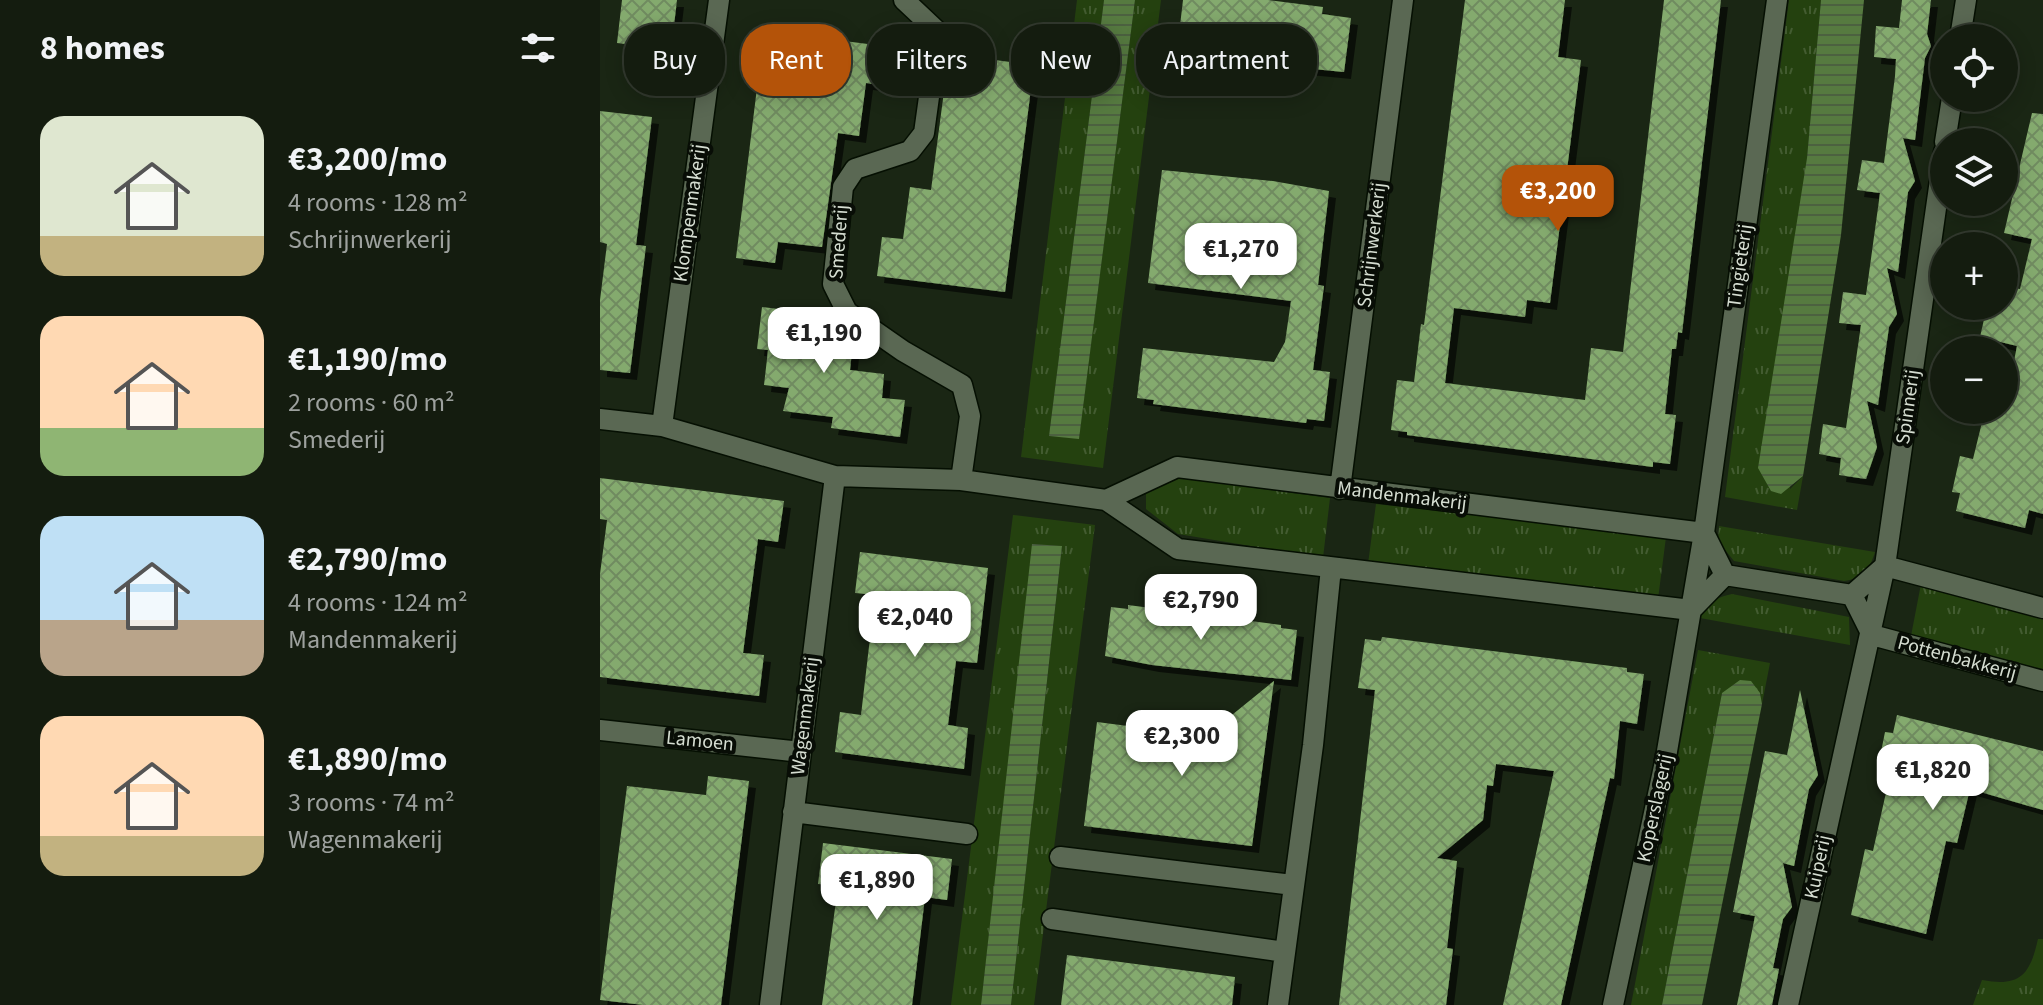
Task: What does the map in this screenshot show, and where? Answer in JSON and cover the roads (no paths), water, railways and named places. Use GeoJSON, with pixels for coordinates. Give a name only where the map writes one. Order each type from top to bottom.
{"type":"FeatureCollection","features":[{"type":"Feature","properties":{"kind":"street","name":"Klompenmakerij"},"geometry":{"type":"LineString","coordinates":[[662,426],[719,0]]}},
{"type":"Feature","properties":{"kind":"street","name":"Smederij"},"geometry":{"type":"LineString","coordinates":[[904,0],[938,32],[924,133],[910,151],[855,169],[843,187],[833,284],[847,312],[903,351],[962,385],[970,416],[961,480]]}},
{"type":"Feature","properties":{"kind":"street","name":"Schrijnwerkerij"},"geometry":{"type":"LineString","coordinates":[[1340,489],[1403,0]]}},
{"type":"Feature","properties":{"kind":"street","name":"Tingieterij"},"geometry":{"type":"LineString","coordinates":[[1704,533],[1777,0]]}},
{"type":"Feature","properties":{"kind":"street"},"geometry":{"type":"LineString","coordinates":[[1962,24],[1966,0]]}},
{"type":"Feature","properties":{"kind":"street","name":"Spinnerij"},"geometry":{"type":"LineString","coordinates":[[1885,566],[1935,216]]}},
{"type":"Feature","properties":{"kind":"street"},"geometry":{"type":"LineString","coordinates":[[600,419],[662,426],[835,476],[961,480],[1106,500],[1178,549],[1691,610]]}},
{"type":"Feature","properties":{"kind":"street","name":"Mandenmakerij"},"geometry":{"type":"LineString","coordinates":[[1106,500],[1177,467],[1704,533]]}},
{"type":"Feature","properties":{"kind":"street","name":"Wagenmakerij"},"geometry":{"type":"LineString","coordinates":[[770,1005],[835,476]]}},
{"type":"Feature","properties":{"kind":"street"},"geometry":{"type":"LineString","coordinates":[[1704,533],[1725,575]]}},
{"type":"Feature","properties":{"kind":"street"},"geometry":{"type":"LineString","coordinates":[[1691,610],[1704,533]]}},
{"type":"Feature","properties":{"kind":"street"},"geometry":{"type":"LineString","coordinates":[[1725,575],[1852,595],[1885,566],[2043,608]]}},
{"type":"Feature","properties":{"kind":"street","name":"Pottenbakkerij"},"geometry":{"type":"LineString","coordinates":[[1872,635],[1885,566]]}},
{"type":"Feature","properties":{"kind":"street"},"geometry":{"type":"LineString","coordinates":[[1278,1005],[1313,745],[1331,568]]}},
{"type":"Feature","properties":{"kind":"street"},"geometry":{"type":"LineString","coordinates":[[1691,610],[1725,575]]}},
{"type":"Feature","properties":{"kind":"street","name":"Pottenbakkerij"},"geometry":{"type":"LineString","coordinates":[[1852,595],[1872,635],[2043,681]]}},
{"type":"Feature","properties":{"kind":"street","name":"Koperslagerij"},"geometry":{"type":"LineString","coordinates":[[1613,1005],[1666,757],[1691,610]]}},
{"type":"Feature","properties":{"kind":"street","name":"Kuiperij"},"geometry":{"type":"LineString","coordinates":[[1788,1005],[1872,635]]}},
{"type":"Feature","properties":{"kind":"street","name":"Lamoen"},"geometry":{"type":"LineString","coordinates":[[600,730],[801,752]]}},
{"type":"Feature","properties":{"kind":"street"},"geometry":{"type":"LineString","coordinates":[[793,812],[967,834]]}},
{"type":"Feature","properties":{"kind":"street"},"geometry":{"type":"LineString","coordinates":[[1060,857],[1293,885]]}},
{"type":"Feature","properties":{"kind":"street"},"geometry":{"type":"LineString","coordinates":[[1052,919],[1285,952]]}}]}
